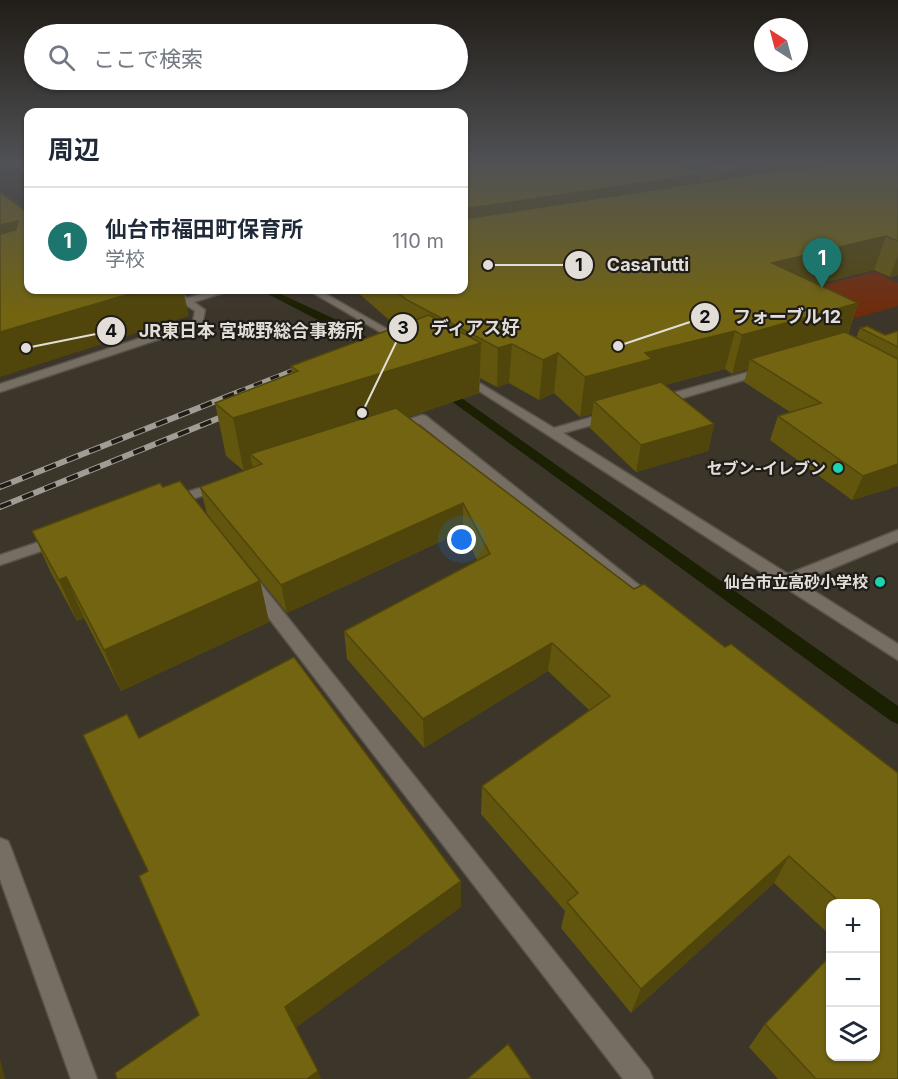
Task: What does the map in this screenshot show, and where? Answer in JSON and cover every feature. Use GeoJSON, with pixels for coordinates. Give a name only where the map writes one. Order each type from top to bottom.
{"type":"FeatureCollection","features":[{"type":"Feature","properties":{"kind":"street"},"geometry":{"type":"LineString","coordinates":[[0,388],[198,323],[200,310],[175,294]]}},
{"type":"Feature","properties":{"kind":"street"},"geometry":{"type":"LineString","coordinates":[[186,301],[212,294]]}},
{"type":"Feature","properties":{"kind":"street"},"geometry":{"type":"LineString","coordinates":[[320,294],[416,348]]}},
{"type":"Feature","properties":{"kind":"street"},"geometry":{"type":"LineString","coordinates":[[451,368],[787,580],[898,653]]}},
{"type":"Feature","properties":{"kind":"street"},"geometry":{"type":"LineString","coordinates":[[645,406],[771,369]]}},
{"type":"Feature","properties":{"kind":"street"},"geometry":{"type":"LineString","coordinates":[[553,432],[622,412]]}},
{"type":"Feature","properties":{"kind":"street"},"geometry":{"type":"LineString","coordinates":[[376,434],[422,419],[664,614]]}},
{"type":"Feature","properties":{"kind":"street"},"geometry":{"type":"LineString","coordinates":[[163,505],[230,483]]}},
{"type":"Feature","properties":{"kind":"street"},"geometry":{"type":"LineString","coordinates":[[184,498],[199,516]]}},
{"type":"Feature","properties":{"kind":"street"},"geometry":{"type":"LineString","coordinates":[[0,560],[76,534]]}},
{"type":"Feature","properties":{"kind":"street"},"geometry":{"type":"LineString","coordinates":[[787,580],[898,535]]}},
{"type":"Feature","properties":{"kind":"street"},"geometry":{"type":"LineString","coordinates":[[236,563],[640,1079]]}},
{"type":"Feature","properties":{"kind":"street"},"geometry":{"type":"LineString","coordinates":[[0,848],[84,1079]]}},
{"type":"Feature","properties":{"kind":"shaded area"},"geometry":{"type":"Polygon","coordinates":[[[875,272],[898,283],[898,306],[859,317],[813,317],[774,297],[875,272]]]}},
{"type":"Feature","properties":{"kind":"building"},"geometry":{"type":"Polygon","coordinates":[[[0,211],[24,211],[24,294],[129,294],[0,332],[0,234],[16,230],[18,221],[0,225],[0,211]]]}},
{"type":"Feature","properties":{"kind":"building"},"geometry":{"type":"Polygon","coordinates":[[[514,211],[898,211],[898,241],[886,236],[772,263],[858,303],[742,335],[735,331],[645,353],[652,359],[585,377],[558,353],[543,360],[512,344],[498,348],[399,294],[468,294],[468,218],[514,211]]]}},
{"type":"Feature","properties":{"kind":"building"},"geometry":{"type":"Polygon","coordinates":[[[429,315],[481,343],[233,418],[215,403],[298,371],[291,366],[429,315]]]}},
{"type":"Feature","properties":{"kind":"building"},"geometry":{"type":"Polygon","coordinates":[[[867,326],[885,335],[898,331],[898,347],[860,328],[867,326]]]}},
{"type":"Feature","properties":{"kind":"building"},"geometry":{"type":"Polygon","coordinates":[[[845,332],[898,359],[898,464],[863,476],[778,416],[821,403],[750,359],[845,332]]]}},
{"type":"Feature","properties":{"kind":"building"},"geometry":{"type":"Polygon","coordinates":[[[661,382],[714,424],[641,445],[594,401],[661,382]]]}},
{"type":"Feature","properties":{"kind":"building"},"geometry":{"type":"Polygon","coordinates":[[[396,408],[634,589],[644,584],[725,647],[731,644],[898,773],[898,1079],[816,1079],[765,1024],[826,960],[826,1061],[880,1061],[880,899],[837,899],[789,856],[641,989],[567,902],[578,893],[482,786],[610,696],[552,643],[423,719],[344,631],[490,554],[463,503],[281,585],[200,487],[262,464],[250,454],[396,408]]]}},
{"type":"Feature","properties":{"kind":"building"},"geometry":{"type":"Polygon","coordinates":[[[180,481],[260,581],[104,650],[66,577],[59,580],[32,531],[160,483],[163,487],[180,481]]]}},
{"type":"Feature","properties":{"kind":"building"},"geometry":{"type":"Polygon","coordinates":[[[294,657],[461,881],[285,1007],[318,1071],[307,1079],[117,1079],[115,1073],[199,1015],[139,876],[148,871],[83,735],[127,714],[139,738],[294,657]]]}},
{"type":"Feature","properties":{"kind":"building"},"geometry":{"type":"Polygon","coordinates":[[[508,1044],[532,1079],[467,1079],[508,1044]]]}},
{"type":"Feature","properties":{"kind":"waterway"},"geometry":{"type":"LineString","coordinates":[[273,294],[337,324],[380,348]]}},
{"type":"Feature","properties":{"kind":"waterway"},"geometry":{"type":"LineString","coordinates":[[443,389],[898,716]]}},
{"type":"Feature","properties":{"kind":"railway"},"geometry":{"type":"LineString","coordinates":[[237,392],[306,365]]}},
{"type":"Feature","properties":{"kind":"railway"},"geometry":{"type":"LineString","coordinates":[[0,487],[241,391]]}},
{"type":"Feature","properties":{"kind":"railway"},"geometry":{"type":"LineString","coordinates":[[0,507],[234,412]]}},
{"type":"Feature","properties":{"kind":"place","name":"CasaTutti"},"geometry":{"type":"Point","coordinates":[488,265]}},
{"type":"Feature","properties":{"kind":"place","name":"仙台市福田町保育所"},"geometry":{"type":"Point","coordinates":[822,288]}},
{"type":"Feature","properties":{"kind":"place","name":"フォーブル12"},"geometry":{"type":"Point","coordinates":[618,346]}},
{"type":"Feature","properties":{"kind":"place","name":"JR東日本 宮城野総合事務所"},"geometry":{"type":"Point","coordinates":[26,348]}},
{"type":"Feature","properties":{"kind":"place","name":"ディアス好"},"geometry":{"type":"Point","coordinates":[362,413]}},
{"type":"Feature","properties":{"kind":"place","name":"セブン-イレブン"},"geometry":{"type":"Point","coordinates":[838,468]}},
{"type":"Feature","properties":{"kind":"place","name":"仙台市立高砂小学校"},"geometry":{"type":"Point","coordinates":[880,582]}}]}
